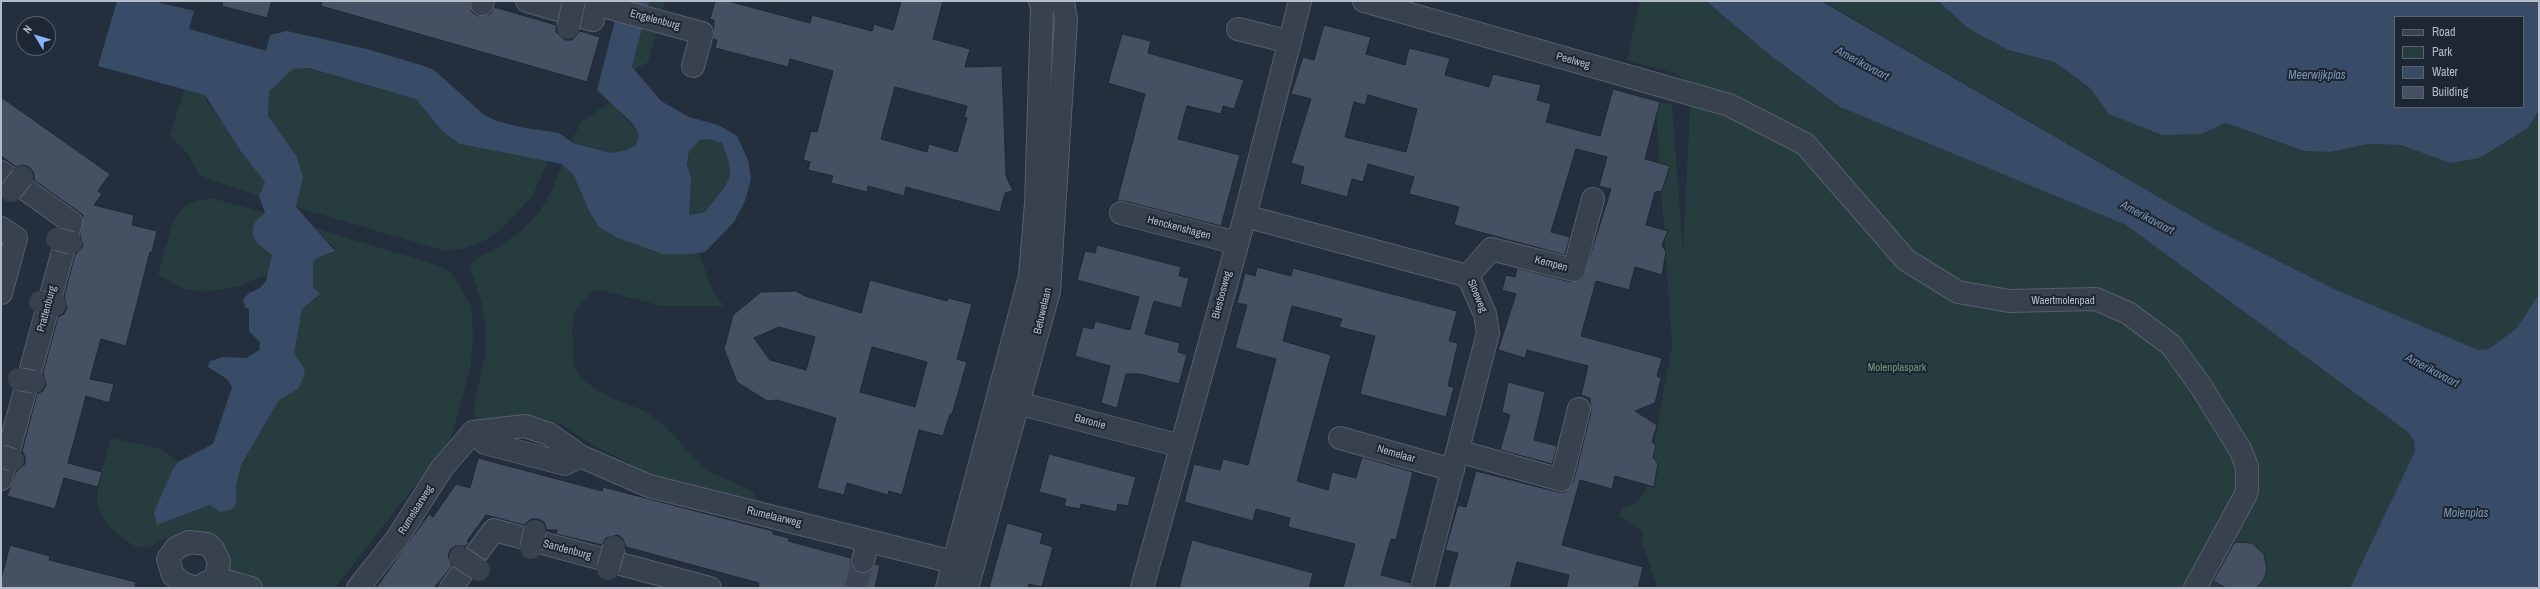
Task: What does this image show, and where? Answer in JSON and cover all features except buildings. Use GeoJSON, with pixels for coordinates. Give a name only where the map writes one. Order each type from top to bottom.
{"type":"FeatureCollection","features":[{"type":"Feature","properties":{"kind":"street","name":"Engelenburg"},"geometry":{"type":"LineString","coordinates":[[527,1],[589,10],[702,33],[693,66]]}},
{"type":"Feature","properties":{"kind":"street"},"geometry":{"type":"LineString","coordinates":[[568,28],[574,1]]}},
{"type":"Feature","properties":{"kind":"street","name":"Betuwelaan"},"geometry":{"type":"LineString","coordinates":[[1009,401],[1030,276],[1036,203],[1042,8],[1040,1]]}},
{"type":"Feature","properties":{"kind":"street","name":"Betuwelaan"},"geometry":{"type":"LineString","coordinates":[[947,588],[964,565],[1009,401],[1049,291],[1066,20],[1063,1]]}},
{"type":"Feature","properties":{"kind":"street","name":"Biesbosweg"},"geometry":{"type":"LineString","coordinates":[[1142,588],[1245,216],[1300,1]]}},
{"type":"Feature","properties":{"kind":"street","name":"Peelweg"},"geometry":{"type":"LineString","coordinates":[[1364,1],[1729,105],[1779,130]]}},
{"type":"Feature","properties":{"kind":"street"},"geometry":{"type":"LineString","coordinates":[[1238,29],[1290,42]]}},
{"type":"Feature","properties":{"kind":"street","name":"Waertmolenpad"},"geometry":{"type":"LineString","coordinates":[[1779,130],[1810,149],[1906,260],[1958,292],[2009,301],[2096,299],[2128,313],[2171,345],[2241,451],[2247,468],[2247,490],[2245,496],[2195,588]]}},
{"type":"Feature","properties":{"kind":"street","name":"Prattenburg"},"geometry":{"type":"LineString","coordinates":[[1,172],[71,222],[1,479]]}},
{"type":"Feature","properties":{"kind":"street","name":"Kempen"},"geometry":{"type":"LineString","coordinates":[[1468,276],[1491,249],[1574,270],[1594,199]]}},
{"type":"Feature","properties":{"kind":"street","name":"Henckenshagen"},"geometry":{"type":"LineString","coordinates":[[1121,213],[1237,243]]}},
{"type":"Feature","properties":{"kind":"street","name":"Sloeweg"},"geometry":{"type":"LineString","coordinates":[[1245,216],[1468,276],[1485,314],[1488,333],[1422,588]]}},
{"type":"Feature","properties":{"kind":"street"},"geometry":{"type":"LineString","coordinates":[[1,228],[16,238],[1,293]]}},
{"type":"Feature","properties":{"kind":"street","name":"Baronie"},"geometry":{"type":"LineString","coordinates":[[1009,401],[1181,446]]}},
{"type":"Feature","properties":{"kind":"street"},"geometry":{"type":"LineString","coordinates":[[1455,460],[1561,480],[1579,409]]}},
{"type":"Feature","properties":{"kind":"street","name":"Rumelaarweg"},"geometry":{"type":"LineString","coordinates":[[358,588],[396,540],[442,468],[473,432],[524,426],[549,434],[580,456],[649,486],[866,551],[964,565]]}},
{"type":"Feature","properties":{"kind":"street","name":"Nemelaar"},"geometry":{"type":"LineString","coordinates":[[1340,438],[1455,460]]}},
{"type":"Feature","properties":{"kind":"street","name":"Sandenburg"},"geometry":{"type":"LineString","coordinates":[[451,588],[494,530],[717,584]]}},
{"type":"Feature","properties":{"kind":"street"},"geometry":{"type":"LineString","coordinates":[[608,569],[614,547]]}},
{"type":"Feature","properties":{"kind":"street"},"geometry":{"type":"LineString","coordinates":[[460,557],[479,570]]}},
{"type":"Feature","properties":{"kind":"street","name":"Betuwelaan"},"geometry":{"type":"LineString","coordinates":[[964,565],[967,588]]}},
{"type":"Feature","properties":{"kind":"street"},"geometry":{"type":"LineString","coordinates":[[216,578],[251,588]]}},
{"type":"Feature","properties":{"kind":"green space"},"geometry":{"type":"Polygon","coordinates":[[[649,1],[665,1],[648,62],[634,70],[632,67],[649,1]]]}},
{"type":"Feature","properties":{"kind":"green space","name":"Molenplaspark"},"geometry":{"type":"Polygon","coordinates":[[[1640,1],[1706,1],[1771,56],[1840,107],[2126,225],[2408,432],[2414,440],[2415,451],[2350,588],[1656,588],[1642,541],[1643,532],[1618,515],[1623,508],[1635,504],[1646,491],[1672,345],[1656,111],[1659,102],[1672,105],[1683,252],[1691,87],[1677,74],[1627,60],[1640,1]]]}},
{"type":"Feature","properties":{"kind":"green space"},"geometry":{"type":"Polygon","coordinates":[[[1823,1],[1938,1],[1969,29],[2008,50],[2055,62],[2090,88],[2109,114],[2201,134],[2226,123],[2304,151],[2330,152],[2368,144],[2401,145],[2450,163],[2480,158],[2528,128],[2539,110],[2539,294],[2517,328],[2499,343],[2489,349],[2478,350],[2459,343],[2332,288],[2207,225],[1823,1]]]}},
{"type":"Feature","properties":{"kind":"green space"},"geometry":{"type":"Polygon","coordinates":[[[308,68],[416,99],[460,144],[548,161],[532,197],[501,229],[487,239],[466,248],[445,251],[296,207],[303,177],[297,157],[268,116],[269,92],[293,69],[308,68]]]}},
{"type":"Feature","properties":{"kind":"green space"},"geometry":{"type":"Polygon","coordinates":[[[184,89],[205,95],[208,103],[260,173],[265,182],[259,196],[210,180],[199,174],[188,154],[170,136],[184,89]]]}},
{"type":"Feature","properties":{"kind":"green space"},"geometry":{"type":"Polygon","coordinates":[[[611,102],[639,134],[636,145],[627,150],[611,153],[571,142],[581,122],[611,102]]]}},
{"type":"Feature","properties":{"kind":"green space"},"geometry":{"type":"Polygon","coordinates":[[[710,139],[722,143],[729,162],[730,176],[726,185],[705,212],[689,215],[688,151],[700,140],[710,139]]]}},
{"type":"Feature","properties":{"kind":"green space"},"geometry":{"type":"Polygon","coordinates":[[[562,164],[574,176],[589,211],[663,254],[699,253],[713,292],[724,306],[661,306],[601,290],[592,292],[576,309],[572,328],[574,365],[580,377],[597,390],[613,399],[645,411],[664,425],[698,462],[712,473],[753,491],[760,509],[670,485],[586,441],[563,425],[540,418],[515,415],[480,420],[475,416],[473,411],[485,354],[486,328],[481,300],[470,267],[475,259],[492,251],[516,235],[538,214],[553,189],[562,164]]]}},
{"type":"Feature","properties":{"kind":"green space"},"geometry":{"type":"Polygon","coordinates":[[[212,198],[265,213],[255,221],[258,244],[272,255],[268,274],[238,286],[207,292],[181,288],[158,274],[172,225],[177,215],[184,207],[196,201],[212,198]]]}},
{"type":"Feature","properties":{"kind":"green space"},"geometry":{"type":"Polygon","coordinates":[[[314,228],[440,266],[452,274],[461,287],[471,307],[473,334],[471,364],[453,433],[445,447],[335,588],[264,588],[250,583],[179,536],[163,539],[149,548],[137,547],[126,541],[110,527],[102,516],[97,502],[98,484],[111,438],[162,449],[178,462],[173,469],[157,525],[210,505],[221,512],[233,509],[236,503],[236,487],[241,466],[279,399],[298,389],[305,374],[304,368],[294,353],[296,331],[302,309],[306,303],[316,299],[318,291],[313,287],[313,263],[317,258],[333,253],[335,248],[314,228]]]}},
{"type":"Feature","properties":{"kind":"water"},"geometry":{"type":"Polygon","coordinates":[[[117,1],[153,1],[194,11],[189,29],[266,51],[270,35],[287,31],[367,49],[424,66],[434,70],[483,114],[494,120],[519,127],[559,133],[573,143],[611,153],[627,150],[636,145],[639,134],[632,123],[597,90],[620,1],[649,1],[632,67],[661,101],[689,117],[718,125],[737,136],[748,160],[751,179],[745,201],[734,222],[705,252],[691,254],[663,254],[618,238],[599,227],[589,211],[574,176],[562,164],[460,144],[443,132],[416,99],[309,68],[293,69],[269,92],[268,116],[297,157],[303,177],[296,207],[335,251],[317,258],[313,263],[313,287],[320,294],[302,309],[294,353],[304,368],[305,374],[298,389],[279,400],[241,465],[236,487],[236,503],[233,509],[221,512],[210,505],[157,525],[154,512],[173,469],[178,462],[213,444],[232,387],[227,379],[208,367],[210,361],[224,357],[246,358],[259,350],[260,342],[249,331],[249,309],[245,307],[243,299],[249,293],[260,288],[266,281],[272,255],[258,244],[253,236],[255,221],[265,213],[259,196],[265,182],[240,150],[205,95],[98,66],[117,1]],[[710,139],[700,140],[689,151],[687,164],[691,179],[689,215],[705,212],[726,185],[730,176],[729,162],[722,143],[710,139]]]}},
{"type":"Feature","properties":{"kind":"water","name":"Molenplas"},"geometry":{"type":"Polygon","coordinates":[[[1706,1],[1821,1],[2207,225],[2332,288],[2478,350],[2489,349],[2517,328],[2539,294],[2539,588],[2350,588],[2415,451],[2414,440],[2408,432],[2126,225],[1840,107],[1771,56],[1706,1]]]}},
{"type":"Feature","properties":{"kind":"water","name":"Meerwijkplas"},"geometry":{"type":"Polygon","coordinates":[[[1938,1],[2539,1],[2539,110],[2528,128],[2480,158],[2450,163],[2401,145],[2368,144],[2330,152],[2304,151],[2226,123],[2201,134],[2162,135],[2109,114],[2090,88],[2055,62],[2008,50],[1969,29],[1938,1]]]}},
{"type":"Feature","properties":{"kind":"tunnel"},"geometry":{"type":"LineString","coordinates":[[856,588],[863,561]]}},
{"type":"Feature","properties":{"kind":"water label","name":"Amerikavaart"},"geometry":{"type":"Point","coordinates":[1862,64]}},
{"type":"Feature","properties":{"kind":"water label","name":"Amerikavaart"},"geometry":{"type":"Point","coordinates":[2147,218]}},
{"type":"Feature","properties":{"kind":"water label","name":"Amerikavaart"},"geometry":{"type":"Point","coordinates":[2432,371]}}]}
